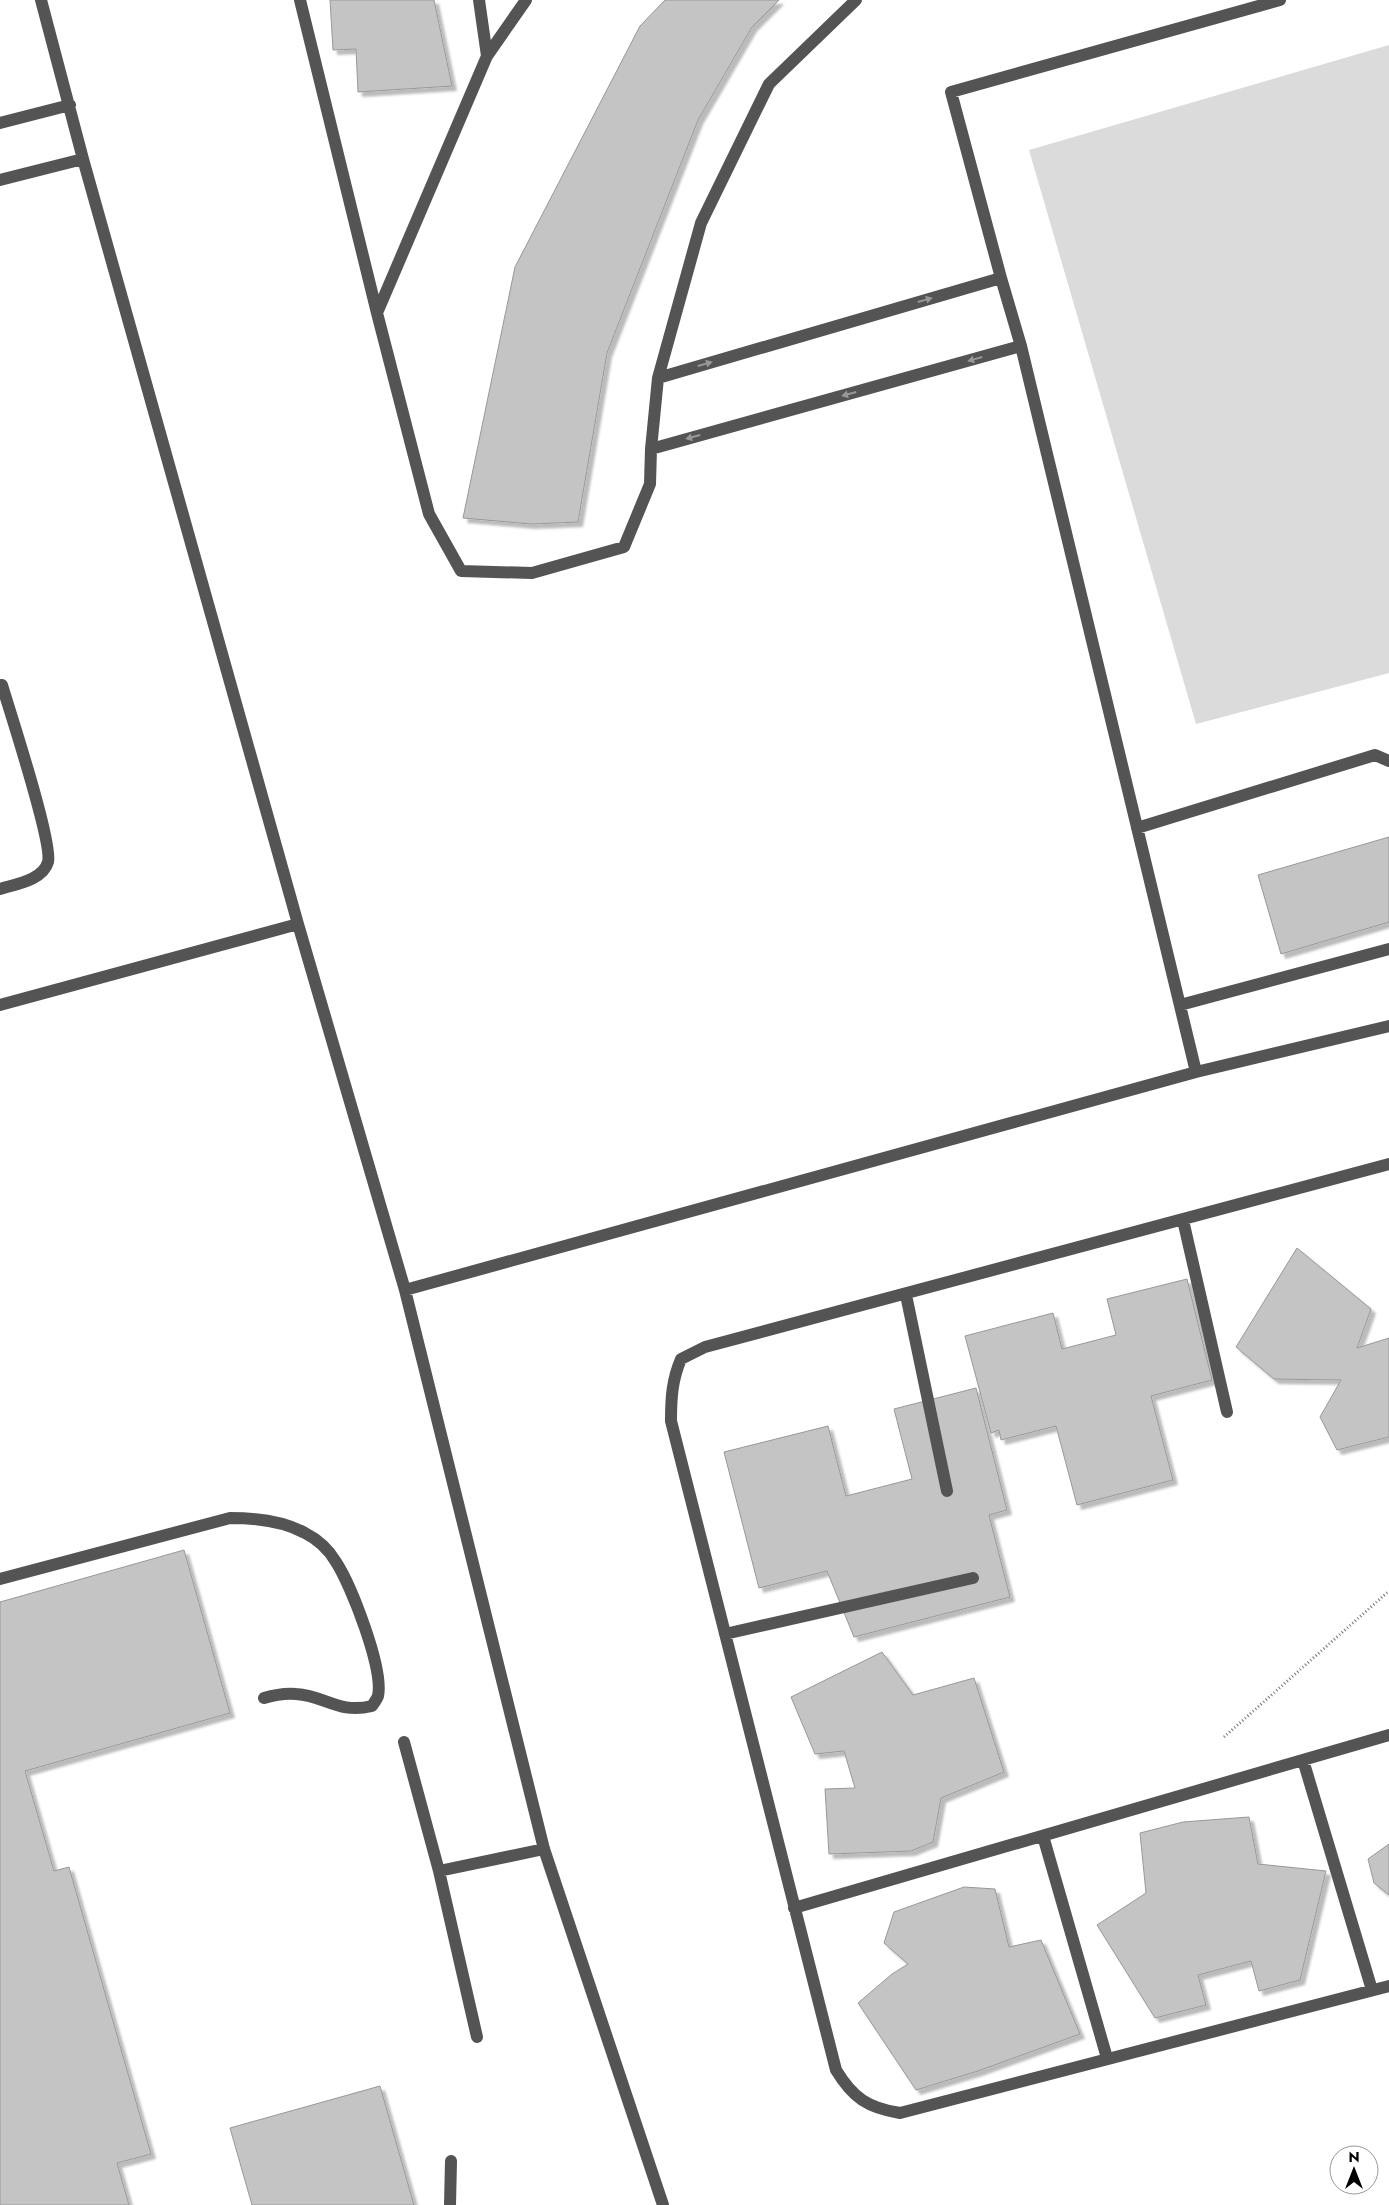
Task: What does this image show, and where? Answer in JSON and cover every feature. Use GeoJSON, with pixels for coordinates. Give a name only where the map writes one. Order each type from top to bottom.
{"type":"FeatureCollection","features":[{"type":"Feature","properties":{"kind":"street"},"geometry":{"type":"LineString","coordinates":[[41,0],[83,159],[298,924],[405,1290],[544,1849],[663,2205]]}},
{"type":"Feature","properties":{"kind":"street"},"geometry":{"type":"LineString","coordinates":[[300,0],[377,313],[429,514],[461,571],[532,573],[624,547],[650,484],[651,449],[658,378],[702,223],[769,84],[856,0]]}},
{"type":"Feature","properties":{"kind":"street"},"geometry":{"type":"LineString","coordinates":[[479,0],[487,56]]}},
{"type":"Feature","properties":{"kind":"street"},"geometry":{"type":"LineString","coordinates":[[377,313],[487,56],[526,0]]}},
{"type":"Feature","properties":{"kind":"street"},"geometry":{"type":"LineString","coordinates":[[1196,1072],[1022,346],[1001,278],[951,92],[1280,0]]}},
{"type":"Feature","properties":{"kind":"street"},"geometry":{"type":"LineString","coordinates":[[0,123],[70,105]]}},
{"type":"Feature","properties":{"kind":"street"},"geometry":{"type":"LineString","coordinates":[[0,180],[83,159]]}},
{"type":"Feature","properties":{"kind":"street"},"geometry":{"type":"LineString","coordinates":[[658,378],[1001,278]]}},
{"type":"Feature","properties":{"kind":"street"},"geometry":{"type":"LineString","coordinates":[[651,449],[1022,346]]}},
{"type":"Feature","properties":{"kind":"street"},"geometry":{"type":"LineString","coordinates":[[0,889],[40,875],[48,862],[45,835],[1,683]]}},
{"type":"Feature","properties":{"kind":"street"},"geometry":{"type":"LineString","coordinates":[[1137,828],[1375,755],[1389,761]]}},
{"type":"Feature","properties":{"kind":"street"},"geometry":{"type":"LineString","coordinates":[[0,1005],[298,924]]}},
{"type":"Feature","properties":{"kind":"street"},"geometry":{"type":"LineString","coordinates":[[1180,1005],[1389,949]]}},
{"type":"Feature","properties":{"kind":"street"},"geometry":{"type":"LineString","coordinates":[[405,1290],[1196,1072],[1389,1026]]}},
{"type":"Feature","properties":{"kind":"street"},"geometry":{"type":"LineString","coordinates":[[1389,1164],[906,1295],[705,1347],[681,1359],[673,1377],[671,1420],[836,2070],[846,2086],[864,2102],[878,2109],[900,2112],[1389,1986]]}},
{"type":"Feature","properties":{"kind":"street"},"geometry":{"type":"LineString","coordinates":[[1183,1220],[1227,1412]]}},
{"type":"Feature","properties":{"kind":"street"},"geometry":{"type":"LineString","coordinates":[[906,1295],[947,1491]]}},
{"type":"Feature","properties":{"kind":"street"},"geometry":{"type":"LineString","coordinates":[[0,1579],[230,1518],[246,1518],[285,1524],[306,1533],[335,1560],[344,1576],[357,1607],[377,1670],[378,1697],[372,1706],[359,1709],[333,1706],[295,1693],[264,1698]]}},
{"type":"Feature","properties":{"kind":"street"},"geometry":{"type":"LineString","coordinates":[[725,1634],[973,1578]]}},
{"type":"Feature","properties":{"kind":"street"},"geometry":{"type":"LineString","coordinates":[[794,1908],[1389,1735]]}},
{"type":"Feature","properties":{"kind":"street"},"geometry":{"type":"LineString","coordinates":[[404,1742],[439,1871],[478,2037]]}},
{"type":"Feature","properties":{"kind":"street"},"geometry":{"type":"LineString","coordinates":[[1303,1760],[1372,1990]]}},
{"type":"Feature","properties":{"kind":"street"},"geometry":{"type":"LineString","coordinates":[[1043,1836],[1107,2058]]}},
{"type":"Feature","properties":{"kind":"street"},"geometry":{"type":"LineString","coordinates":[[439,1871],[544,1849]]}},
{"type":"Feature","properties":{"kind":"street"},"geometry":{"type":"LineString","coordinates":[[450,2161],[450,2205]]}},
{"type":"Feature","properties":{"kind":"path"},"geometry":{"type":"LineString","coordinates":[[1224,1737],[1389,1591]]}},
{"type":"Feature","properties":{"kind":"shaded area"},"geometry":{"type":"Polygon","coordinates":[[[1389,45],[1389,673],[1196,724],[1029,150],[1389,45]]]}},
{"type":"Feature","properties":{"kind":"building"},"geometry":{"type":"Polygon","coordinates":[[[330,0],[434,0],[452,86],[358,92],[356,49],[333,50],[330,0]]]}},
{"type":"Feature","properties":{"kind":"building"},"geometry":{"type":"Polygon","coordinates":[[[665,0],[779,0],[752,27],[698,120],[607,353],[578,522],[531,524],[463,518],[515,267],[640,26],[665,0]]]}},
{"type":"Feature","properties":{"kind":"building"},"geometry":{"type":"Polygon","coordinates":[[[1389,837],[1389,922],[1281,954],[1258,875],[1389,837]]]}},
{"type":"Feature","properties":{"kind":"building"},"geometry":{"type":"Polygon","coordinates":[[[1297,1248],[1371,1309],[1357,1348],[1389,1338],[1389,1437],[1337,1450],[1320,1417],[1341,1380],[1274,1379],[1236,1347],[1297,1248]]]}},
{"type":"Feature","properties":{"kind":"building"},"geometry":{"type":"Polygon","coordinates":[[[1187,1279],[1212,1380],[1151,1396],[1173,1480],[1077,1505],[1056,1426],[1001,1440],[999,1430],[991,1433],[965,1336],[1053,1313],[1062,1349],[1116,1335],[1107,1299],[1187,1279]]]}},
{"type":"Feature","properties":{"kind":"building"},"geometry":{"type":"Polygon","coordinates":[[[976,1388],[1007,1510],[989,1515],[1010,1597],[854,1637],[827,1571],[759,1588],[724,1452],[828,1426],[846,1496],[912,1479],[894,1409],[976,1388]]]}},
{"type":"Feature","properties":{"kind":"building"},"geometry":{"type":"Polygon","coordinates":[[[184,1550],[230,1713],[25,1771],[54,1871],[69,1867],[151,2154],[117,2163],[129,2205],[0,2205],[0,1602],[184,1550]]]}},
{"type":"Feature","properties":{"kind":"building"},"geometry":{"type":"Polygon","coordinates":[[[882,1652],[913,1695],[974,1678],[1004,1772],[941,1798],[933,1842],[911,1851],[829,1854],[825,1789],[855,1788],[844,1751],[815,1754],[791,1697],[882,1652]]]}},
{"type":"Feature","properties":{"kind":"building"},"geometry":{"type":"Polygon","coordinates":[[[1249,1817],[1258,1864],[1326,1871],[1300,1980],[1259,1991],[1251,1961],[1198,1975],[1206,2005],[1155,2018],[1097,1925],[1146,1893],[1140,1833],[1183,1822],[1249,1817]]]}},
{"type":"Feature","properties":{"kind":"building"},"geometry":{"type":"Polygon","coordinates":[[[1389,1844],[1389,1895],[1374,1883],[1368,1859],[1389,1844]]]}},
{"type":"Feature","properties":{"kind":"building"},"geometry":{"type":"Polygon","coordinates":[[[964,1887],[995,1889],[1009,1947],[1041,1940],[1080,2034],[978,2071],[916,2090],[858,2003],[892,1974],[908,1964],[884,1943],[894,1912],[964,1887]]]}},
{"type":"Feature","properties":{"kind":"building"},"geometry":{"type":"Polygon","coordinates":[[[380,2086],[414,2205],[252,2205],[230,2128],[380,2086]]]}}]}
